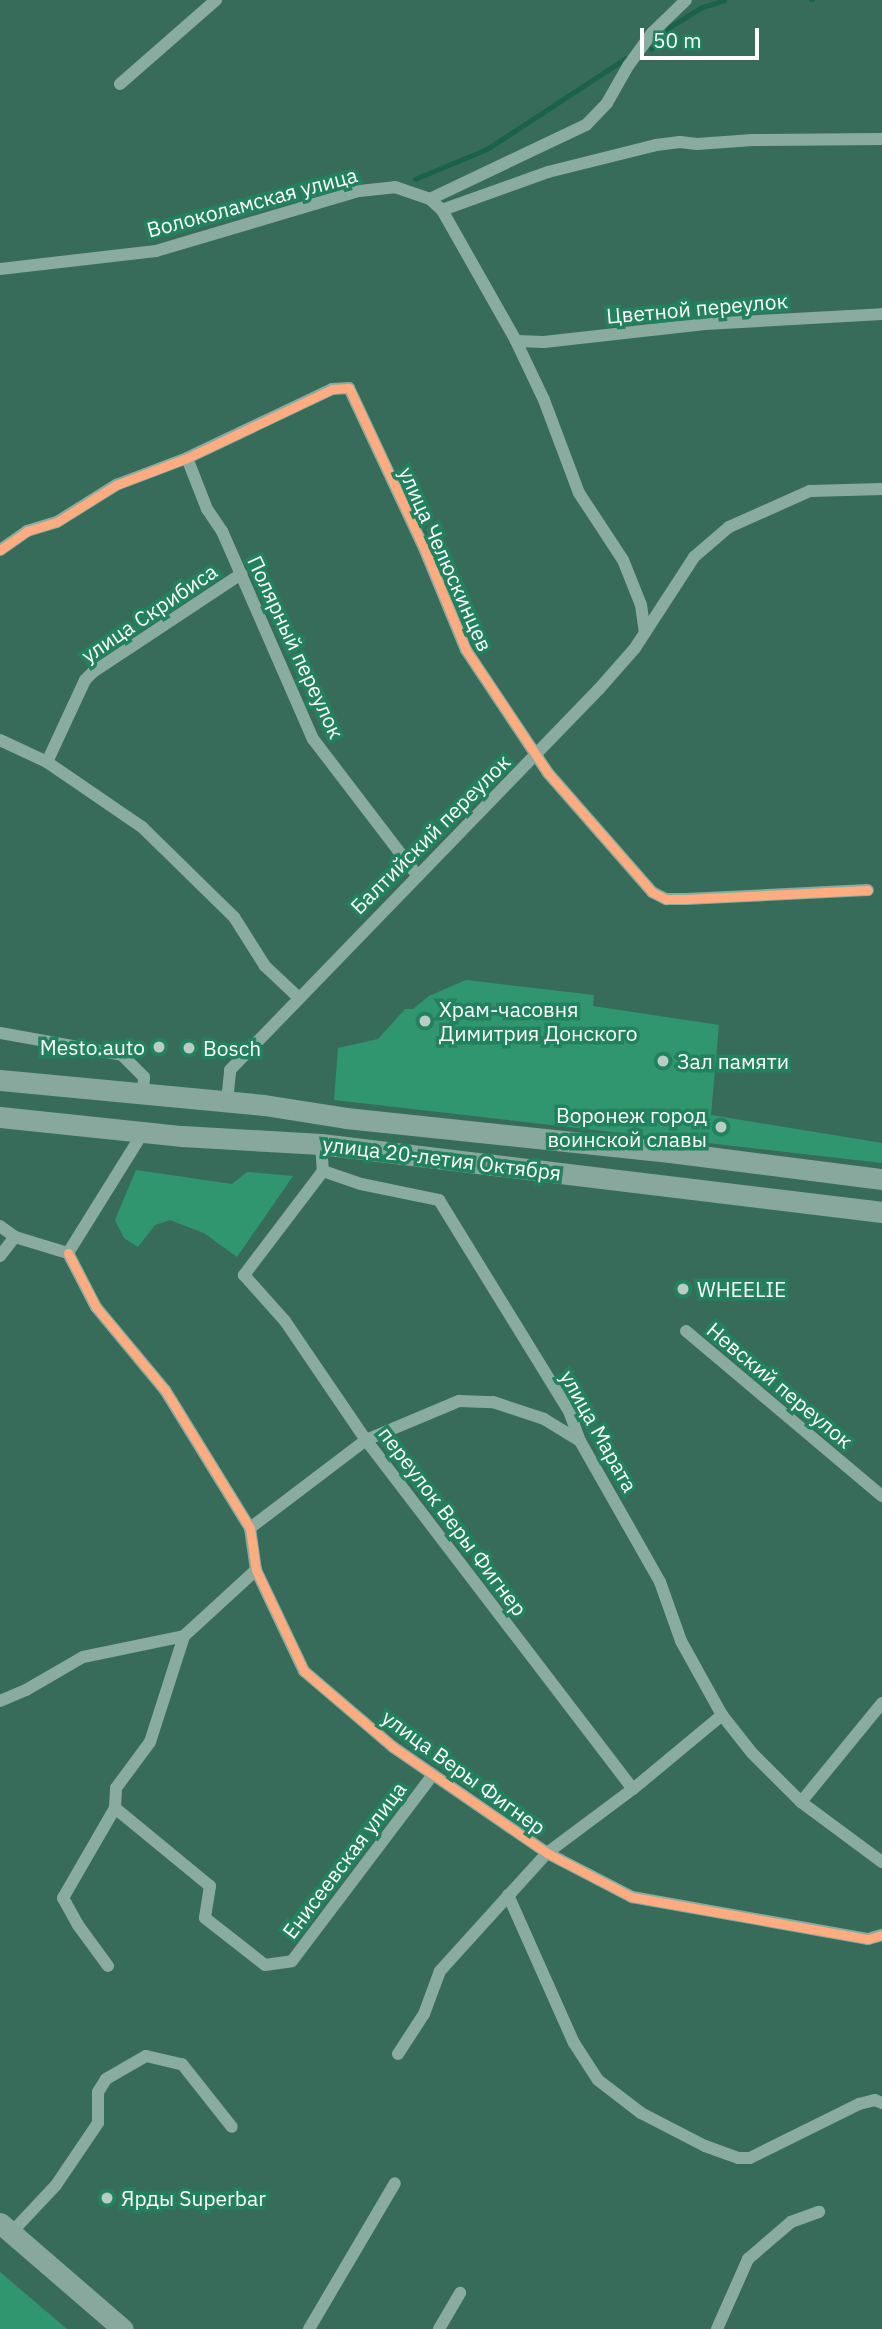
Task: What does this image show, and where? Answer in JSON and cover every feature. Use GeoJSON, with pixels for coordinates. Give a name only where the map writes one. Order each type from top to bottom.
{"type":"FeatureCollection","features":[{"type":"Feature","properties":{"kind":"main road","name":"улица 20-летия Октября"},"geometry":{"type":"LineString","coordinates":[[0,1080],[227,1101],[882,1179]]}},
{"type":"Feature","properties":{"kind":"main road","name":"улица 20-летия Октября"},"geometry":{"type":"LineString","coordinates":[[0,1117],[321,1144],[882,1212]]}},
{"type":"Feature","properties":{"kind":"main road"},"geometry":{"type":"LineString","coordinates":[[6,2228],[123,2329]]}},
{"type":"Feature","properties":{"kind":"street"},"geometry":{"type":"LineString","coordinates":[[120,84],[216,0]]}},
{"type":"Feature","properties":{"kind":"street"},"geometry":{"type":"LineString","coordinates":[[645,633],[641,605],[623,560],[579,493],[544,400],[516,341],[442,210],[430,199],[586,125],[607,103],[628,66],[652,33],[686,0]]}},
{"type":"Feature","properties":{"kind":"street"},"geometry":{"type":"LineString","coordinates":[[442,210],[548,172],[656,145],[753,140],[882,139]]}},
{"type":"Feature","properties":{"kind":"street","name":"Волоколамская улица"},"geometry":{"type":"LineString","coordinates":[[0,269],[156,251],[359,191],[395,187],[430,199]]}},
{"type":"Feature","properties":{"kind":"street","name":"Цветной переулок"},"geometry":{"type":"LineString","coordinates":[[516,341],[544,342],[705,324],[882,314]]}},
{"type":"Feature","properties":{"kind":"street","name":"улица Челюскинцев"},"geometry":{"type":"LineString","coordinates":[[187,458],[332,389],[349,388],[424,548],[466,650],[499,704],[548,773],[652,892],[666,899],[789,896],[868,890]]}},
{"type":"Feature","properties":{"kind":"street"},"geometry":{"type":"LineString","coordinates":[[0,550],[27,531],[57,522],[116,485],[187,458]]}},
{"type":"Feature","properties":{"kind":"street","name":"Полярный переулок"},"geometry":{"type":"LineString","coordinates":[[187,458],[206,509],[222,531],[313,738],[417,875]]}},
{"type":"Feature","properties":{"kind":"street","name":"Балтийский переулок"},"geometry":{"type":"LineString","coordinates":[[227,1101],[230,1070],[599,689],[645,633],[694,557],[729,527],[810,491],[882,489]]}},
{"type":"Feature","properties":{"kind":"street","name":"улица Скрибиса"},"geometry":{"type":"LineString","coordinates":[[47,762],[85,680],[93,672],[240,574]]}},
{"type":"Feature","properties":{"kind":"street"},"geometry":{"type":"LineString","coordinates":[[0,740],[47,762],[142,827],[234,917],[265,966],[298,997]]}},
{"type":"Feature","properties":{"kind":"street"},"geometry":{"type":"LineString","coordinates":[[0,1033],[122,1055],[144,1077],[143,1094]]}},
{"type":"Feature","properties":{"kind":"street"},"geometry":{"type":"LineString","coordinates":[[0,1226],[15,1237],[68,1253],[144,1131]]}},
{"type":"Feature","properties":{"kind":"street"},"geometry":{"type":"LineString","coordinates":[[321,1144],[323,1171]]}},
{"type":"Feature","properties":{"kind":"street","name":"переулок Веры Фигнер"},"geometry":{"type":"LineString","coordinates":[[323,1171],[244,1275],[285,1321],[366,1440],[633,1789]]}},
{"type":"Feature","properties":{"kind":"street","name":"улица Марата"},"geometry":{"type":"LineString","coordinates":[[323,1171],[361,1184],[439,1200],[569,1412],[580,1441],[660,1582],[681,1641],[722,1715],[752,1753],[801,1802],[882,1862]]}},
{"type":"Feature","properties":{"kind":"street"},"geometry":{"type":"LineString","coordinates":[[0,1256],[15,1237]]}},
{"type":"Feature","properties":{"kind":"street","name":"улица Веры Фигнер"},"geometry":{"type":"LineString","coordinates":[[68,1253],[96,1307],[165,1390],[250,1528],[256,1570],[304,1671],[432,1776],[547,1853],[632,1897],[868,1939],[882,1935]]}},
{"type":"Feature","properties":{"kind":"street","name":"Невский переулок"},"geometry":{"type":"LineString","coordinates":[[685,1331],[882,1496]]}},
{"type":"Feature","properties":{"kind":"street"},"geometry":{"type":"LineString","coordinates":[[250,1528],[366,1440],[459,1401],[492,1402],[544,1419],[580,1441]]}},
{"type":"Feature","properties":{"kind":"street"},"geometry":{"type":"LineString","coordinates":[[108,1966],[78,1925],[63,1898],[115,1808],[116,1788],[150,1742],[184,1636],[256,1570]]}},
{"type":"Feature","properties":{"kind":"street"},"geometry":{"type":"LineString","coordinates":[[0,1701],[26,1690],[83,1657],[184,1636]]}},
{"type":"Feature","properties":{"kind":"street"},"geometry":{"type":"LineString","coordinates":[[801,1802],[882,1703]]}},
{"type":"Feature","properties":{"kind":"street"},"geometry":{"type":"LineString","coordinates":[[398,2054],[424,2014],[440,1971],[547,1853],[633,1789],[722,1715]]}},
{"type":"Feature","properties":{"kind":"street","name":"Енисеевская улица"},"geometry":{"type":"LineString","coordinates":[[115,1808],[210,1886],[205,1918],[265,1965],[292,1961],[432,1776]]}},
{"type":"Feature","properties":{"kind":"street"},"geometry":{"type":"LineString","coordinates":[[508,1895],[574,2043],[598,2080],[641,2113],[705,2146],[738,2158],[750,2158],[859,2104],[875,2100],[882,2103]]}},
{"type":"Feature","properties":{"kind":"street"},"geometry":{"type":"LineString","coordinates":[[6,2228],[56,2185],[98,2123],[98,2092],[106,2079],[146,2056],[182,2064],[232,2127]]}},
{"type":"Feature","properties":{"kind":"street"},"geometry":{"type":"LineString","coordinates":[[309,2329],[395,2183]]}},
{"type":"Feature","properties":{"kind":"street"},"geometry":{"type":"LineString","coordinates":[[717,2329],[748,2259],[791,2222],[818,2212]]}},
{"type":"Feature","properties":{"kind":"street"},"geometry":{"type":"LineString","coordinates":[[439,2329],[460,2294]]}},
{"type":"Feature","properties":{"kind":"green space"},"geometry":{"type":"Polygon","coordinates":[[[466,980],[594,995],[593,1006],[719,1025],[711,1115],[882,1143],[882,1163],[334,1100],[338,1048],[378,1039],[405,1009],[413,1009],[429,996],[466,980]]]}},
{"type":"Feature","properties":{"kind":"green space"},"geometry":{"type":"Polygon","coordinates":[[[136,1170],[232,1184],[247,1172],[293,1176],[237,1257],[204,1233],[170,1220],[155,1225],[138,1247],[124,1238],[115,1220],[136,1170]]]}},
{"type":"Feature","properties":{"kind":"green space"},"geometry":{"type":"Polygon","coordinates":[[[0,2272],[54,2318],[67,2329],[0,2329],[0,2272]]]}},
{"type":"Feature","properties":{"kind":"waterway"},"geometry":{"type":"LineString","coordinates":[[651,49],[670,27],[700,8],[724,0]]}},
{"type":"Feature","properties":{"kind":"waterway"},"geometry":{"type":"LineString","coordinates":[[415,179],[487,149],[626,58]]}},
{"type":"Feature","properties":{"kind":"cycle path"},"geometry":{"type":"LineString","coordinates":[[0,550],[27,531],[57,522],[116,485],[187,458],[332,389],[349,388],[424,548],[466,650],[548,773],[652,892],[666,899],[686,899],[868,890]]}},
{"type":"Feature","properties":{"kind":"cycle path"},"geometry":{"type":"LineString","coordinates":[[68,1253],[96,1307],[165,1390],[250,1528],[256,1570],[304,1671],[393,1747],[547,1853],[632,1897],[868,1939],[882,1935]]}},
{"type":"Feature","properties":{"kind":"place","name":"Храм-часовня Димитрия Донского"},"geometry":{"type":"Point","coordinates":[425,1021]}},
{"type":"Feature","properties":{"kind":"place","name":"Mesto.auto"},"geometry":{"type":"Point","coordinates":[159,1047]}},
{"type":"Feature","properties":{"kind":"place","name":"Bosch"},"geometry":{"type":"Point","coordinates":[189,1048]}},
{"type":"Feature","properties":{"kind":"place","name":"Зал памяти"},"geometry":{"type":"Point","coordinates":[663,1061]}},
{"type":"Feature","properties":{"kind":"place","name":"Воронеж город воинской славы"},"geometry":{"type":"Point","coordinates":[721,1127]}},
{"type":"Feature","properties":{"kind":"place","name":"WHEELIE"},"geometry":{"type":"Point","coordinates":[683,1289]}},
{"type":"Feature","properties":{"kind":"place","name":"Ярды Superbar"},"geometry":{"type":"Point","coordinates":[107,2198]}}]}
